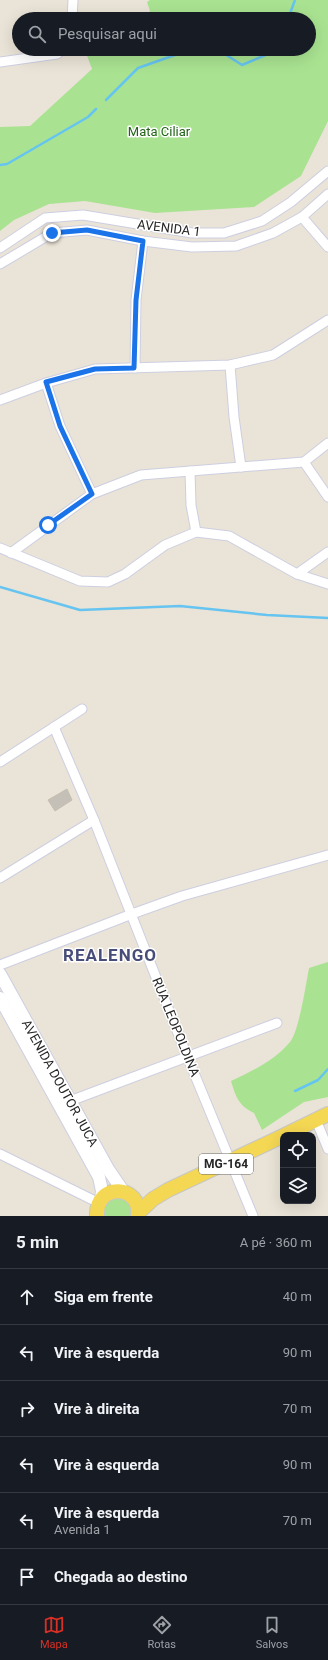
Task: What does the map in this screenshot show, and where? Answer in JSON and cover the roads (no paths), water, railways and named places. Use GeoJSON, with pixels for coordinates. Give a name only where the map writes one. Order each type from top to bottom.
{"type":"FeatureCollection","features":[{"type":"Feature","properties":{"kind":"main road","name":"AVENIDA DOUTOR JUCA"},"geometry":{"type":"LineString","coordinates":[[0,974],[108,1169],[126,1193]]}},
{"type":"Feature","properties":{"kind":"main road","name":"AVENIDA DOUTOR JUCA"},"geometry":{"type":"LineString","coordinates":[[0,998],[96,1170],[102,1192],[99,1206]]}},
{"type":"Feature","properties":{"kind":"main road","name":"MG-164"},"geometry":{"type":"LineString","coordinates":[[290,1132],[322,1117]]}},
{"type":"Feature","properties":{"kind":"main road","name":"MG-164"},"geometry":{"type":"LineString","coordinates":[[139,1214],[153,1199],[168,1190],[280,1137]]}},
{"type":"Feature","properties":{"kind":"main road","name":"MG-164"},"geometry":{"type":"LineString","coordinates":[[99,1206],[111,1192],[126,1193],[168,1190]]}},
{"type":"Feature","properties":{"kind":"main road","name":"MG-164"},"geometry":{"type":"LineString","coordinates":[[126,1193],[134,1199],[138,1205],[139,1214]]}},
{"type":"Feature","properties":{"kind":"street"},"geometry":{"type":"LineString","coordinates":[[72,12],[73,0]]}},
{"type":"Feature","properties":{"kind":"street"},"geometry":{"type":"LineString","coordinates":[[0,62],[43,56]]}},
{"type":"Feature","properties":{"kind":"street","name":"AVENIDA 1"},"geometry":{"type":"LineString","coordinates":[[0,248],[45,218],[83,215],[192,233],[224,233],[262,221],[291,202],[328,171]]}},
{"type":"Feature","properties":{"kind":"street","name":"AVENIDA 1"},"geometry":{"type":"LineString","coordinates":[[0,264],[52,233],[87,230],[143,241],[192,247],[236,246],[273,233],[302,217],[328,194]]}},
{"type":"Feature","properties":{"kind":"street"},"geometry":{"type":"LineString","coordinates":[[302,217],[328,247]]}},
{"type":"Feature","properties":{"kind":"street"},"geometry":{"type":"LineString","coordinates":[[134,368],[136,300],[143,241]]}},
{"type":"Feature","properties":{"kind":"street"},"geometry":{"type":"LineString","coordinates":[[0,400],[46,382],[95,369],[230,365],[273,355],[328,320]]}},
{"type":"Feature","properties":{"kind":"street"},"geometry":{"type":"LineString","coordinates":[[230,365],[234,417],[241,467]]}},
{"type":"Feature","properties":{"kind":"street"},"geometry":{"type":"LineString","coordinates":[[46,382],[60,426],[92,494]]}},
{"type":"Feature","properties":{"kind":"street"},"geometry":{"type":"LineString","coordinates":[[11,553],[92,494],[140,475],[304,462],[328,443]]}},
{"type":"Feature","properties":{"kind":"street"},"geometry":{"type":"LineString","coordinates":[[304,462],[328,497]]}},
{"type":"Feature","properties":{"kind":"street"},"geometry":{"type":"LineString","coordinates":[[190,470],[190,505],[196,532]]}},
{"type":"Feature","properties":{"kind":"street"},"geometry":{"type":"LineString","coordinates":[[0,548],[80,581],[108,582],[125,574],[165,545],[196,532],[229,536],[298,574],[328,584]]}},
{"type":"Feature","properties":{"kind":"street"},"geometry":{"type":"LineString","coordinates":[[298,574],[328,552]]}},
{"type":"Feature","properties":{"kind":"street"},"geometry":{"type":"LineString","coordinates":[[0,762],[82,708]]}},
{"type":"Feature","properties":{"kind":"street","name":"RUA LEOPOLDINA"},"geometry":{"type":"LineString","coordinates":[[54,727],[94,820],[187,1056],[232,1161],[253,1216]]}},
{"type":"Feature","properties":{"kind":"street"},"geometry":{"type":"LineString","coordinates":[[0,878],[94,820]]}},
{"type":"Feature","properties":{"kind":"street"},"geometry":{"type":"LineString","coordinates":[[0,965],[182,896],[328,855]]}},
{"type":"Feature","properties":{"kind":"street"},"geometry":{"type":"LineString","coordinates":[[70,1101],[276,1023]]}},
{"type":"Feature","properties":{"kind":"street"},"geometry":{"type":"LineString","coordinates":[[322,1117],[328,1149]]}},
{"type":"Feature","properties":{"kind":"street"},"geometry":{"type":"LineString","coordinates":[[0,1154],[99,1206]]}},
{"type":"Feature","properties":{"kind":"waterway"},"geometry":{"type":"LineString","coordinates":[[291,12],[295,0]]}},
{"type":"Feature","properties":{"kind":"waterway"},"geometry":{"type":"LineString","coordinates":[[106,100],[138,68],[172,56]]}},
{"type":"Feature","properties":{"kind":"waterway"},"geometry":{"type":"LineString","coordinates":[[228,56],[242,65],[263,56]]}},
{"type":"Feature","properties":{"kind":"waterway"},"geometry":{"type":"LineString","coordinates":[[0,165],[7,164],[88,117],[96,109]]}},
{"type":"Feature","properties":{"kind":"waterway"},"geometry":{"type":"LineString","coordinates":[[0,587],[80,610],[180,606],[267,615],[328,618]]}},
{"type":"Feature","properties":{"kind":"waterway"},"geometry":{"type":"LineString","coordinates":[[295,1091],[318,1080],[328,1069]]}},
{"type":"Feature","properties":{"kind":"district","name":"REALENGO"},"geometry":{"type":"Point","coordinates":[110,955]}},
{"type":"Feature","properties":{"kind":"park label","name":"Mata Ciliar"},"geometry":{"type":"Point","coordinates":[159,131]}}]}
